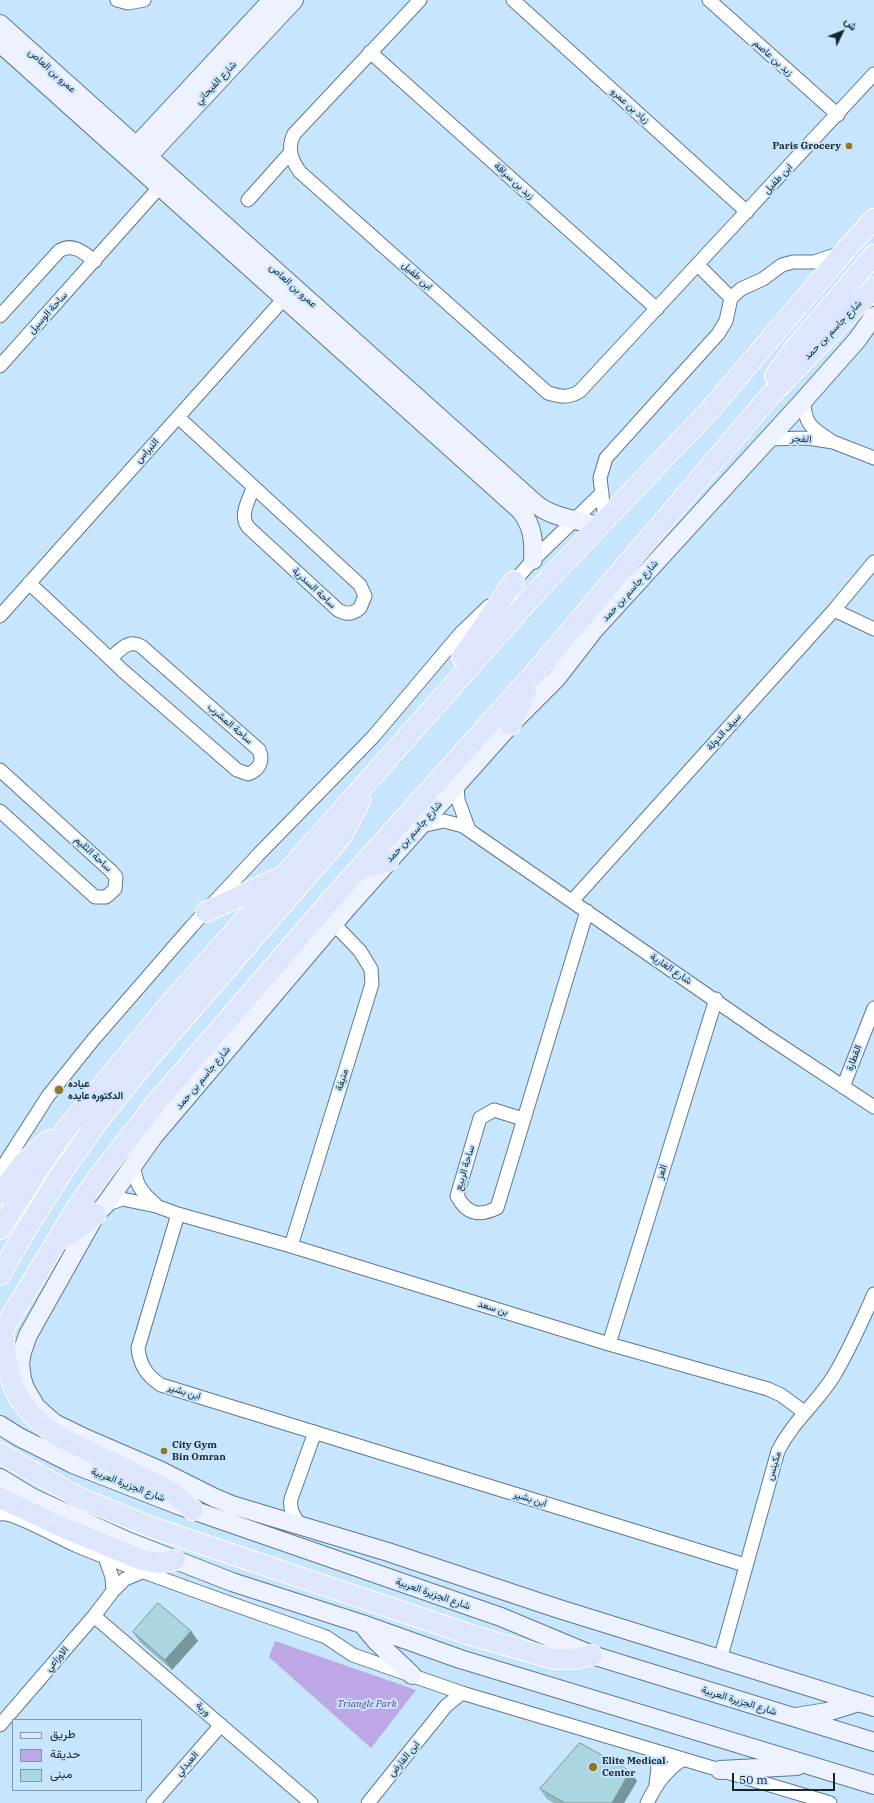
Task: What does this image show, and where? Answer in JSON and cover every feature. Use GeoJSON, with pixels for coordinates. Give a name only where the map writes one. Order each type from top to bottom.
{"type":"FeatureCollection","features":[{"type":"Feature","properties":{"kind":"main road"},"geometry":{"type":"LineString","coordinates":[[0,1229],[41,1165],[67,1128],[168,1006],[536,592],[710,410],[844,252],[874,219]]}},
{"type":"Feature","properties":{"kind":"main road"},"geometry":{"type":"LineString","coordinates":[[769,397],[772,383],[782,365],[841,292],[874,255]]}},
{"type":"Feature","properties":{"kind":"main road","name":"شارع جاسم بن حمد"},"geometry":{"type":"LineString","coordinates":[[2,1332],[76,1209],[98,1176],[157,1102],[358,870],[532,676],[769,397],[874,288]]}},
{"type":"Feature","properties":{"kind":"main road"},"geometry":{"type":"LineString","coordinates":[[452,686],[462,658],[514,581]]}},
{"type":"Feature","properties":{"kind":"main road"},"geometry":{"type":"LineString","coordinates":[[510,724],[518,710],[532,676]]}},
{"type":"Feature","properties":{"kind":"main road"},"geometry":{"type":"LineString","coordinates":[[0,1275],[55,1184],[98,1121],[139,1070],[341,837],[358,806],[368,780]]}},
{"type":"Feature","properties":{"kind":"main road"},"geometry":{"type":"LineString","coordinates":[[358,870],[388,861]]}},
{"type":"Feature","properties":{"kind":"main road"},"geometry":{"type":"LineString","coordinates":[[206,912],[286,873]]}},
{"type":"Feature","properties":{"kind":"main road"},"geometry":{"type":"LineString","coordinates":[[0,1194],[22,1164],[48,1140],[67,1128]]}},
{"type":"Feature","properties":{"kind":"main road"},"geometry":{"type":"LineString","coordinates":[[58,1241],[79,1228],[100,1209]]}},
{"type":"Feature","properties":{"kind":"main road"},"geometry":{"type":"LineString","coordinates":[[2,1332],[12,1387],[29,1412],[40,1424],[56,1435],[172,1493],[192,1510]]}},
{"type":"Feature","properties":{"kind":"main road"},"geometry":{"type":"LineString","coordinates":[[0,1453],[80,1498],[151,1527],[474,1636],[553,1659],[575,1658],[592,1655]]}},
{"type":"Feature","properties":{"kind":"main road"},"geometry":{"type":"LineString","coordinates":[[0,1498],[66,1529],[142,1560],[158,1563],[175,1560]]}},
{"type":"Feature","properties":{"kind":"street"},"geometry":{"type":"LineString","coordinates":[[117,0],[128,3],[144,0]]}},
{"type":"Feature","properties":{"kind":"street","name":"شارع الفيحاني"},"geometry":{"type":"LineString","coordinates":[[137,156],[272,0]]}},
{"type":"Feature","properties":{"kind":"street","name":"شارع الفيحاني"},"geometry":{"type":"LineString","coordinates":[[137,156],[168,134],[294,0]]}},
{"type":"Feature","properties":{"kind":"street"},"geometry":{"type":"LineString","coordinates":[[248,200],[290,153],[290,142],[294,134],[420,0]]}},
{"type":"Feature","properties":{"kind":"street","name":"زياد بن عمرو"},"geometry":{"type":"LineString","coordinates":[[513,0],[747,212]]}},
{"type":"Feature","properties":{"kind":"street","name":"زيد بن عاصم"},"geometry":{"type":"LineString","coordinates":[[709,0],[838,115]]}},
{"type":"Feature","properties":{"kind":"street","name":"عمرو بن العاص"},"geometry":{"type":"LineString","coordinates":[[2,37],[137,156],[483,467],[542,509],[561,517],[602,523]]}},
{"type":"Feature","properties":{"kind":"street","name":"زيد بن سراقة"},"geometry":{"type":"LineString","coordinates":[[370,52],[657,309]]}},
{"type":"Feature","properties":{"kind":"street","name":"ابن طفيل"},"geometry":{"type":"LineString","coordinates":[[290,153],[294,164],[300,172],[548,393],[565,397],[580,391],[838,115],[874,74]]}},
{"type":"Feature","properties":{"kind":"street"},"geometry":{"type":"LineString","coordinates":[[165,182],[166,169],[164,151],[168,134]]}},
{"type":"Feature","properties":{"kind":"street","name":"ساحة الوسيل"},"geometry":{"type":"LineString","coordinates":[[0,366],[165,182]]}},
{"type":"Feature","properties":{"kind":"street"},"geometry":{"type":"LineString","coordinates":[[0,316],[59,251],[64,248],[74,247],[95,260]]}},
{"type":"Feature","properties":{"kind":"street"},"geometry":{"type":"LineString","coordinates":[[602,523],[602,493],[600,478],[606,458],[718,334],[726,321],[731,298],[741,289],[772,273],[782,265],[793,262],[814,262],[844,252]]}},
{"type":"Feature","properties":{"kind":"street"},"geometry":{"type":"LineString","coordinates":[[698,265],[731,298]]}},
{"type":"Feature","properties":{"kind":"street","name":"النبراس"},"geometry":{"type":"LineString","coordinates":[[0,616],[289,292]]}},
{"type":"Feature","properties":{"kind":"street","name":"شارع جاسم بن حمد"},"geometry":{"type":"LineString","coordinates":[[301,1527],[215,1498],[159,1470],[67,1429],[43,1415],[33,1403],[22,1379],[20,1363],[28,1335],[100,1209],[153,1137],[388,861],[421,826],[510,724],[556,679],[594,630],[804,400],[857,340],[874,316]]}},
{"type":"Feature","properties":{"kind":"street","name":"الفجر"},"geometry":{"type":"LineString","coordinates":[[804,400],[804,411],[810,425],[833,442]]}},
{"type":"Feature","properties":{"kind":"street","name":"ساحة السدرية"},"geometry":{"type":"LineString","coordinates":[[178,417],[253,488],[283,513],[360,585],[365,596],[360,608],[350,614],[338,610],[248,527],[245,522],[244,512],[253,488]]}},
{"type":"Feature","properties":{"kind":"street","name":"الفجر"},"geometry":{"type":"LineString","coordinates":[[769,439],[808,438],[833,442],[874,458]]}},
{"type":"Feature","properties":{"kind":"street","name":"عمرو بن العاص"},"geometry":{"type":"LineString","coordinates":[[483,467],[525,517],[529,524],[534,542],[533,560]]}},
{"type":"Feature","properties":{"kind":"street"},"geometry":{"type":"LineString","coordinates":[[0,1171],[48,1096],[93,1040],[206,912],[258,855],[373,737],[460,634],[602,493]]}},
{"type":"Feature","properties":{"kind":"street","name":"سيف الدولة"},"geometry":{"type":"LineString","coordinates":[[572,901],[834,610],[874,562]]}},
{"type":"Feature","properties":{"kind":"street","name":"ساحة المشرب"},"geometry":{"type":"LineString","coordinates":[[29,583],[110,659],[237,770],[248,774],[258,768],[261,761],[259,750],[141,646],[137,644],[128,644],[110,659]]}},
{"type":"Feature","properties":{"kind":"street"},"geometry":{"type":"LineString","coordinates":[[834,610],[874,629]]}},
{"type":"Feature","properties":{"kind":"street","name":"ساحة الثليم"},"geometry":{"type":"LineString","coordinates":[[0,770],[111,870],[116,877],[115,890],[106,897],[95,897],[0,811]]}},
{"type":"Feature","properties":{"kind":"street"},"geometry":{"type":"LineString","coordinates":[[457,784],[458,800],[469,830]]}},
{"type":"Feature","properties":{"kind":"street","name":"شارع الغارية"},"geometry":{"type":"LineString","coordinates":[[421,826],[444,821],[458,824],[469,830],[874,1107]]}},
{"type":"Feature","properties":{"kind":"street","name":"ساحة الربيع"},"geometry":{"type":"LineString","coordinates":[[523,1119],[494,1110],[480,1118],[457,1196],[462,1206],[473,1213],[486,1213],[497,1208],[587,911]]}},
{"type":"Feature","properties":{"kind":"street","name":"منيفة"},"geometry":{"type":"LineString","coordinates":[[291,1246],[372,984],[371,969],[360,951],[334,924]]}},
{"type":"Feature","properties":{"kind":"street","name":"العز"},"geometry":{"type":"LineString","coordinates":[[609,1344],[716,999]]}},
{"type":"Feature","properties":{"kind":"street","name":"القطارة"},"geometry":{"type":"LineString","coordinates":[[843,1087],[874,1008]]}},
{"type":"Feature","properties":{"kind":"street"},"geometry":{"type":"LineString","coordinates":[[133,1163],[135,1180],[142,1192],[156,1206]]}},
{"type":"Feature","properties":{"kind":"street","name":"بن سعد"},"geometry":{"type":"LineString","coordinates":[[100,1209],[122,1199],[156,1206],[178,1214],[291,1246],[609,1344],[768,1390],[787,1399],[804,1412]]}},
{"type":"Feature","properties":{"kind":"street","name":"ابن بشير"},"geometry":{"type":"LineString","coordinates":[[178,1214],[138,1348],[139,1359],[144,1369],[151,1378],[161,1385],[745,1565]]}},
{"type":"Feature","properties":{"kind":"street","name":"مكينس"},"geometry":{"type":"LineString","coordinates":[[720,1660],[745,1565],[778,1451],[785,1437],[833,1377],[874,1294]]}},
{"type":"Feature","properties":{"kind":"street","name":"شارع الجزيرة العربية"},"geometry":{"type":"LineString","coordinates":[[0,1425],[19,1437],[73,1464],[192,1510],[501,1617],[592,1655],[874,1742]]}},
{"type":"Feature","properties":{"kind":"street"},"geometry":{"type":"LineString","coordinates":[[315,1432],[291,1498],[290,1506],[293,1515],[301,1527],[856,1703],[874,1707]]}},
{"type":"Feature","properties":{"kind":"street"},"geometry":{"type":"LineString","coordinates":[[0,1478],[40,1501],[127,1541],[232,1582],[362,1624],[460,1659],[874,1785]]}},
{"type":"Feature","properties":{"kind":"street"},"geometry":{"type":"LineString","coordinates":[[0,1514],[6,1513],[19,1518],[57,1537],[142,1572],[326,1637],[353,1655],[412,1676],[462,1693],[830,1803]]}},
{"type":"Feature","properties":{"kind":"street"},"geometry":{"type":"LineString","coordinates":[[315,1553],[352,1542]]}},
{"type":"Feature","properties":{"kind":"street"},"geometry":{"type":"LineString","coordinates":[[105,1557],[112,1577],[113,1591]]}},
{"type":"Feature","properties":{"kind":"street","name":"الاوزاعي"},"geometry":{"type":"LineString","coordinates":[[0,1725],[94,1616],[113,1591],[125,1579],[142,1572]]}},
{"type":"Feature","properties":{"kind":"street","name":"وربة"},"geometry":{"type":"LineString","coordinates":[[94,1616],[311,1803]]}},
{"type":"Feature","properties":{"kind":"street"},"geometry":{"type":"LineString","coordinates":[[362,1624],[377,1642],[412,1676]]}},
{"type":"Feature","properties":{"kind":"street"},"geometry":{"type":"LineString","coordinates":[[434,1683],[441,1698],[440,1714]]}},
{"type":"Feature","properties":{"kind":"street","name":"ابن الفارض"},"geometry":{"type":"LineString","coordinates":[[368,1803],[440,1714],[462,1693]]}},
{"type":"Feature","properties":{"kind":"street"},"geometry":{"type":"LineString","coordinates":[[794,1718],[827,1712],[856,1703]]}},
{"type":"Feature","properties":{"kind":"street","name":"العبدلي"},"geometry":{"type":"LineString","coordinates":[[153,1803],[221,1725]]}},
{"type":"Feature","properties":{"kind":"street"},"geometry":{"type":"LineString","coordinates":[[654,1750],[658,1768],[656,1786]]}},
{"type":"Feature","properties":{"kind":"street"},"geometry":{"type":"LineString","coordinates":[[647,1803],[656,1786],[667,1771],[683,1759]]}},
{"type":"Feature","properties":{"kind":"street"},"geometry":{"type":"LineString","coordinates":[[720,1770],[811,1766]]}},
{"type":"Feature","properties":{"kind":"green space","name":"Triangle Park"},"geometry":{"type":"Polygon","coordinates":[[[275,1641],[416,1690],[371,1748],[269,1657],[275,1641]]]}},
{"type":"Feature","properties":{"kind":"building"},"geometry":{"type":"Polygon","coordinates":[[[158,1603],[191,1631],[165,1660],[133,1632],[158,1603]]]}},
{"type":"Feature","properties":{"kind":"building","name":"Elite Medical Center"},"geometry":{"type":"Polygon","coordinates":[[[580,1743],[630,1771],[612,1803],[565,1803],[540,1789],[580,1743]]]}},
{"type":"Feature","properties":{"kind":"place","name":"Paris Grocery"},"geometry":{"type":"Point","coordinates":[849,146]}},
{"type":"Feature","properties":{"kind":"place","name":"عياده الدكتوره عايده"},"geometry":{"type":"Point","coordinates":[59,1090]}},
{"type":"Feature","properties":{"kind":"place","name":"City Gym Bin Omran"},"geometry":{"type":"Point","coordinates":[164,1451]}},
{"type":"Feature","properties":{"kind":"place","name":"Elite Medical Center"},"geometry":{"type":"Point","coordinates":[593,1767]}}]}
